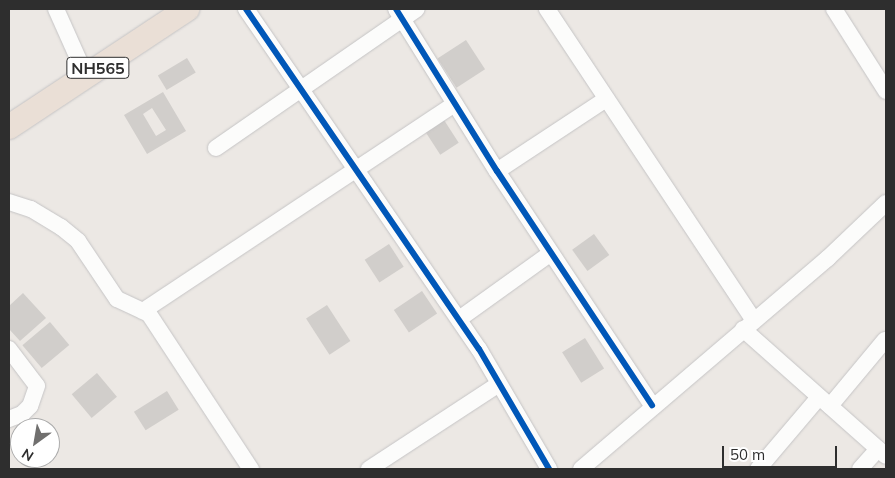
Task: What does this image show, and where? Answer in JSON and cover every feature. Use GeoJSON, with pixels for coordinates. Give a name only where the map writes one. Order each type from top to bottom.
{"type":"FeatureCollection","features":[{"type":"Feature","properties":{"kind":"highway","name":"NH565"},"geometry":{"type":"LineString","coordinates":[[9,127],[186,9]]}},
{"type":"Feature","properties":{"kind":"street"},"geometry":{"type":"LineString","coordinates":[[56,9],[86,76]]}},
{"type":"Feature","properties":{"kind":"street"},"geometry":{"type":"LineString","coordinates":[[246,9],[459,319],[549,469]]}},
{"type":"Feature","properties":{"kind":"street"},"geometry":{"type":"LineString","coordinates":[[216,148],[399,14],[417,9]]}},
{"type":"Feature","properties":{"kind":"street"},"geometry":{"type":"LineString","coordinates":[[547,9],[748,324],[825,401],[882,453],[860,469]]}},
{"type":"Feature","properties":{"kind":"street"},"geometry":{"type":"LineString","coordinates":[[834,9],[886,91]]}},
{"type":"Feature","properties":{"kind":"street"},"geometry":{"type":"LineString","coordinates":[[399,14],[496,171],[652,405]]}},
{"type":"Feature","properties":{"kind":"street"},"geometry":{"type":"LineString","coordinates":[[496,171],[606,99]]}},
{"type":"Feature","properties":{"kind":"street"},"geometry":{"type":"LineString","coordinates":[[143,311],[355,168],[455,104]]}},
{"type":"Feature","properties":{"kind":"street"},"geometry":{"type":"LineString","coordinates":[[9,202],[31,209],[62,227],[78,241],[117,299],[143,311],[154,320],[251,469]]}},
{"type":"Feature","properties":{"kind":"street"},"geometry":{"type":"LineString","coordinates":[[581,469],[652,405],[828,258],[886,203]]}},
{"type":"Feature","properties":{"kind":"street"},"geometry":{"type":"LineString","coordinates":[[459,319],[551,253]]}},
{"type":"Feature","properties":{"kind":"street"},"geometry":{"type":"LineString","coordinates":[[758,469],[885,340]]}},
{"type":"Feature","properties":{"kind":"street"},"geometry":{"type":"LineString","coordinates":[[9,349],[37,386],[30,406],[22,414],[9,419]]}},
{"type":"Feature","properties":{"kind":"street"},"geometry":{"type":"LineString","coordinates":[[368,469],[499,384]]}},
{"type":"Feature","properties":{"kind":"building"},"geometry":{"type":"Polygon","coordinates":[[[466,40],[485,69],[457,88],[437,59],[466,40]]]}},
{"type":"Feature","properties":{"kind":"building"},"geometry":{"type":"Polygon","coordinates":[[[187,58],[196,73],[167,90],[158,76],[187,58]]]}},
{"type":"Feature","properties":{"kind":"building"},"geometry":{"type":"Polygon","coordinates":[[[163,92],[186,131],[147,154],[124,115],[163,92]],[[152,108],[143,114],[156,136],[166,130],[152,108]]]}},
{"type":"Feature","properties":{"kind":"building"},"geometry":{"type":"Polygon","coordinates":[[[444,120],[459,143],[440,155],[426,132],[444,120]]]}},
{"type":"Feature","properties":{"kind":"building"},"geometry":{"type":"Polygon","coordinates":[[[594,234],[609,255],[587,271],[572,250],[594,234]]]}},
{"type":"Feature","properties":{"kind":"building"},"geometry":{"type":"Polygon","coordinates":[[[389,244],[404,267],[379,282],[365,260],[389,244]]]}},
{"type":"Feature","properties":{"kind":"building"},"geometry":{"type":"Polygon","coordinates":[[[422,291],[437,313],[409,332],[394,310],[422,291]]]}},
{"type":"Feature","properties":{"kind":"building"},"geometry":{"type":"Polygon","coordinates":[[[23,293],[46,318],[20,341],[9,329],[9,306],[23,293]]]}},
{"type":"Feature","properties":{"kind":"building"},"geometry":{"type":"Polygon","coordinates":[[[327,305],[350,341],[329,355],[306,319],[327,305]]]}},
{"type":"Feature","properties":{"kind":"building"},"geometry":{"type":"Polygon","coordinates":[[[50,322],[69,345],[42,368],[22,345],[50,322]]]}},
{"type":"Feature","properties":{"kind":"building"},"geometry":{"type":"Polygon","coordinates":[[[585,338],[604,369],[581,383],[562,352],[585,338]]]}},
{"type":"Feature","properties":{"kind":"building"},"geometry":{"type":"Polygon","coordinates":[[[97,373],[117,397],[92,418],[72,394],[97,373]]]}},
{"type":"Feature","properties":{"kind":"building"},"geometry":{"type":"Polygon","coordinates":[[[167,391],[179,410],[146,430],[134,412],[167,391]]]}},
{"type":"Feature","properties":{"kind":"cycle path"},"geometry":{"type":"LineString","coordinates":[[246,9],[479,349],[549,469]]}},
{"type":"Feature","properties":{"kind":"cycle path"},"geometry":{"type":"LineString","coordinates":[[396,9],[497,171],[652,405]]}}]}
